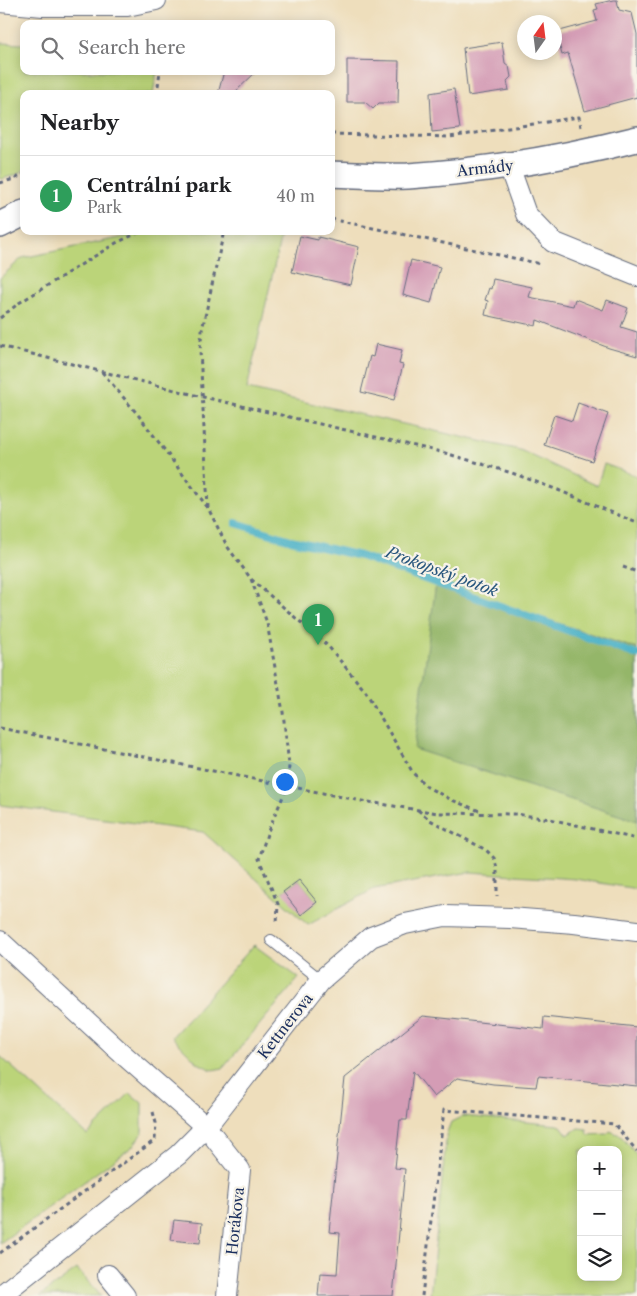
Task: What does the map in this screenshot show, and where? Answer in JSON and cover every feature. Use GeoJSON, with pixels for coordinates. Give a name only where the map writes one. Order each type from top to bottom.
{"type":"FeatureCollection","features":[{"type":"Feature","properties":{"kind":"street"},"geometry":{"type":"LineString","coordinates":[[0,2],[43,6],[127,6],[156,0]]}},
{"type":"Feature","properties":{"kind":"street","name":"Armády"},"geometry":{"type":"LineString","coordinates":[[335,174],[406,176],[509,166],[586,152],[637,139]]}},
{"type":"Feature","properties":{"kind":"street"},"geometry":{"type":"LineString","coordinates":[[509,166],[526,214],[553,242],[637,276]]}},
{"type":"Feature","properties":{"kind":"street"},"geometry":{"type":"LineString","coordinates":[[0,225],[20,215]]}},
{"type":"Feature","properties":{"kind":"street","name":"Kettnerova"},"geometry":{"type":"LineString","coordinates":[[0,1296],[178,1155],[206,1127],[321,980],[371,937],[405,924],[445,916],[574,923],[637,931]]}},
{"type":"Feature","properties":{"kind":"street","name":"Horákova"},"geometry":{"type":"LineString","coordinates":[[0,941],[109,1042],[206,1127],[240,1170],[227,1296]]}},
{"type":"Feature","properties":{"kind":"street"},"geometry":{"type":"LineString","coordinates":[[108,1275],[125,1296]]}},
{"type":"Feature","properties":{"kind":"lane"},"geometry":{"type":"LineString","coordinates":[[271,940],[321,980]]}},
{"type":"Feature","properties":{"kind":"path"},"geometry":{"type":"LineString","coordinates":[[158,90],[159,75]]}},
{"type":"Feature","properties":{"kind":"path"},"geometry":{"type":"LineString","coordinates":[[335,134],[450,137],[579,117],[586,152]]}},
{"type":"Feature","properties":{"kind":"path"},"geometry":{"type":"LineString","coordinates":[[0,183],[20,176]]}},
{"type":"Feature","properties":{"kind":"path"},"geometry":{"type":"LineString","coordinates":[[335,220],[550,267]]}},
{"type":"Feature","properties":{"kind":"path"},"geometry":{"type":"LineString","coordinates":[[0,318],[19,303],[116,243],[133,235]]}},
{"type":"Feature","properties":{"kind":"path"},"geometry":{"type":"LineString","coordinates":[[208,508],[200,350],[202,330],[223,235]]}},
{"type":"Feature","properties":{"kind":"path"},"geometry":{"type":"LineString","coordinates":[[0,346],[203,397],[445,453],[530,480],[637,523]]}},
{"type":"Feature","properties":{"kind":"path"},"geometry":{"type":"LineString","coordinates":[[102,372],[139,416],[208,508],[227,546],[251,578],[328,646],[366,692],[413,773],[427,787],[452,800],[485,813]]}},
{"type":"Feature","properties":{"kind":"path"},"geometry":{"type":"LineString","coordinates":[[623,567],[637,572]]}},
{"type":"Feature","properties":{"kind":"path"},"geometry":{"type":"LineString","coordinates":[[251,578],[267,623],[283,712],[289,765],[288,785],[259,859],[278,904],[277,928],[271,940]]}},
{"type":"Feature","properties":{"kind":"path"},"geometry":{"type":"LineString","coordinates":[[0,728],[418,810],[438,813],[516,814],[550,819],[637,839]]}},
{"type":"Feature","properties":{"kind":"path"},"geometry":{"type":"LineString","coordinates":[[418,810],[430,820],[486,850],[494,858],[497,868],[496,918]]}},
{"type":"Feature","properties":{"kind":"path"},"geometry":{"type":"LineString","coordinates":[[422,1296],[444,1110],[614,1124],[637,1151]]}},
{"type":"Feature","properties":{"kind":"path"},"geometry":{"type":"LineString","coordinates":[[0,1253],[155,1140],[178,1155]]}},
{"type":"Feature","properties":{"kind":"green space"},"geometry":{"type":"Polygon","coordinates":[[[0,43],[20,44],[20,75],[156,75],[154,90],[20,90],[20,173],[0,178],[0,43]]]}},
{"type":"Feature","properties":{"kind":"green space"},"geometry":{"type":"Polygon","coordinates":[[[134,235],[281,235],[247,389],[520,450],[597,486],[604,464],[637,476],[637,889],[576,879],[470,872],[374,889],[308,925],[203,832],[0,805],[0,278],[22,258],[134,235]],[[299,880],[283,892],[317,902],[299,880]]]}},
{"type":"Feature","properties":{"kind":"green space"},"geometry":{"type":"Polygon","coordinates":[[[436,583],[637,649],[637,821],[414,749],[436,583]]]}},
{"type":"Feature","properties":{"kind":"green space"},"geometry":{"type":"Polygon","coordinates":[[[254,945],[299,978],[223,1068],[212,1070],[198,1063],[172,1037],[254,945]]]}},
{"type":"Feature","properties":{"kind":"green space"},"geometry":{"type":"Polygon","coordinates":[[[0,1056],[87,1135],[130,1093],[142,1103],[142,1133],[132,1147],[0,1243],[0,1056]]]}},
{"type":"Feature","properties":{"kind":"green space"},"geometry":{"type":"Polygon","coordinates":[[[463,1116],[558,1125],[568,1135],[578,1128],[587,1129],[588,1135],[607,1134],[610,1131],[620,1135],[637,1155],[637,1296],[430,1296],[447,1132],[451,1122],[463,1116]]]}},
{"type":"Feature","properties":{"kind":"green space"},"geometry":{"type":"Polygon","coordinates":[[[77,1269],[101,1296],[40,1296],[77,1269]]]}},
{"type":"Feature","properties":{"kind":"building"},"geometry":{"type":"Polygon","coordinates":[[[617,0],[619,10],[632,13],[637,34],[637,97],[585,111],[568,53],[562,55],[562,30],[597,21],[594,10],[598,9],[596,4],[617,0]]]}},
{"type":"Feature","properties":{"kind":"building"},"geometry":{"type":"Polygon","coordinates":[[[502,42],[505,63],[509,66],[511,77],[507,81],[509,90],[468,96],[463,48],[502,42]]]}},
{"type":"Feature","properties":{"kind":"building"},"geometry":{"type":"Polygon","coordinates":[[[347,60],[399,61],[398,103],[379,103],[373,109],[365,102],[347,102],[347,60]]]}},
{"type":"Feature","properties":{"kind":"building"},"geometry":{"type":"Polygon","coordinates":[[[223,75],[253,75],[237,90],[219,90],[223,75]]]}},
{"type":"Feature","properties":{"kind":"building"},"geometry":{"type":"Polygon","coordinates":[[[454,89],[460,129],[432,132],[430,93],[454,89]]]}},
{"type":"Feature","properties":{"kind":"building"},"geometry":{"type":"Polygon","coordinates":[[[300,236],[318,240],[318,237],[359,247],[351,285],[292,272],[300,236]]]}},
{"type":"Feature","properties":{"kind":"building"},"geometry":{"type":"Polygon","coordinates":[[[411,260],[440,267],[431,303],[403,295],[411,260]]]}},
{"type":"Feature","properties":{"kind":"building"},"geometry":{"type":"Polygon","coordinates":[[[493,279],[532,287],[529,297],[573,306],[575,299],[603,310],[607,300],[628,308],[621,327],[637,332],[637,356],[609,348],[537,320],[536,326],[485,315],[488,301],[485,300],[489,288],[491,289],[493,279]]]}},
{"type":"Feature","properties":{"kind":"building"},"geometry":{"type":"Polygon","coordinates":[[[376,344],[402,350],[399,364],[403,365],[394,400],[361,392],[370,356],[373,357],[376,344]]]}},
{"type":"Feature","properties":{"kind":"building"},"geometry":{"type":"Polygon","coordinates":[[[578,403],[608,414],[592,461],[544,445],[554,415],[572,421],[578,403]]]}},
{"type":"Feature","properties":{"kind":"building"},"geometry":{"type":"Polygon","coordinates":[[[299,880],[317,902],[301,915],[283,892],[299,880]]]}},
{"type":"Feature","properties":{"kind":"building"},"geometry":{"type":"Polygon","coordinates":[[[423,1016],[543,1029],[544,1017],[637,1027],[637,1086],[538,1076],[536,1087],[493,1084],[457,1078],[434,1097],[413,1071],[407,1120],[400,1120],[395,1168],[405,1169],[393,1296],[318,1296],[320,1273],[337,1274],[340,1233],[329,1232],[345,1078],[423,1016]]]}},
{"type":"Feature","properties":{"kind":"building"},"geometry":{"type":"Polygon","coordinates":[[[174,1220],[202,1223],[200,1243],[171,1240],[174,1220]]]}},
{"type":"Feature","properties":{"kind":"waterway","name":"Prokopský potok"},"geometry":{"type":"LineString","coordinates":[[236,523],[291,540],[360,556],[637,655]]}},
{"type":"Feature","properties":{"kind":"place","name":"Centrální park"},"geometry":{"type":"Point","coordinates":[318,645]}}]}
